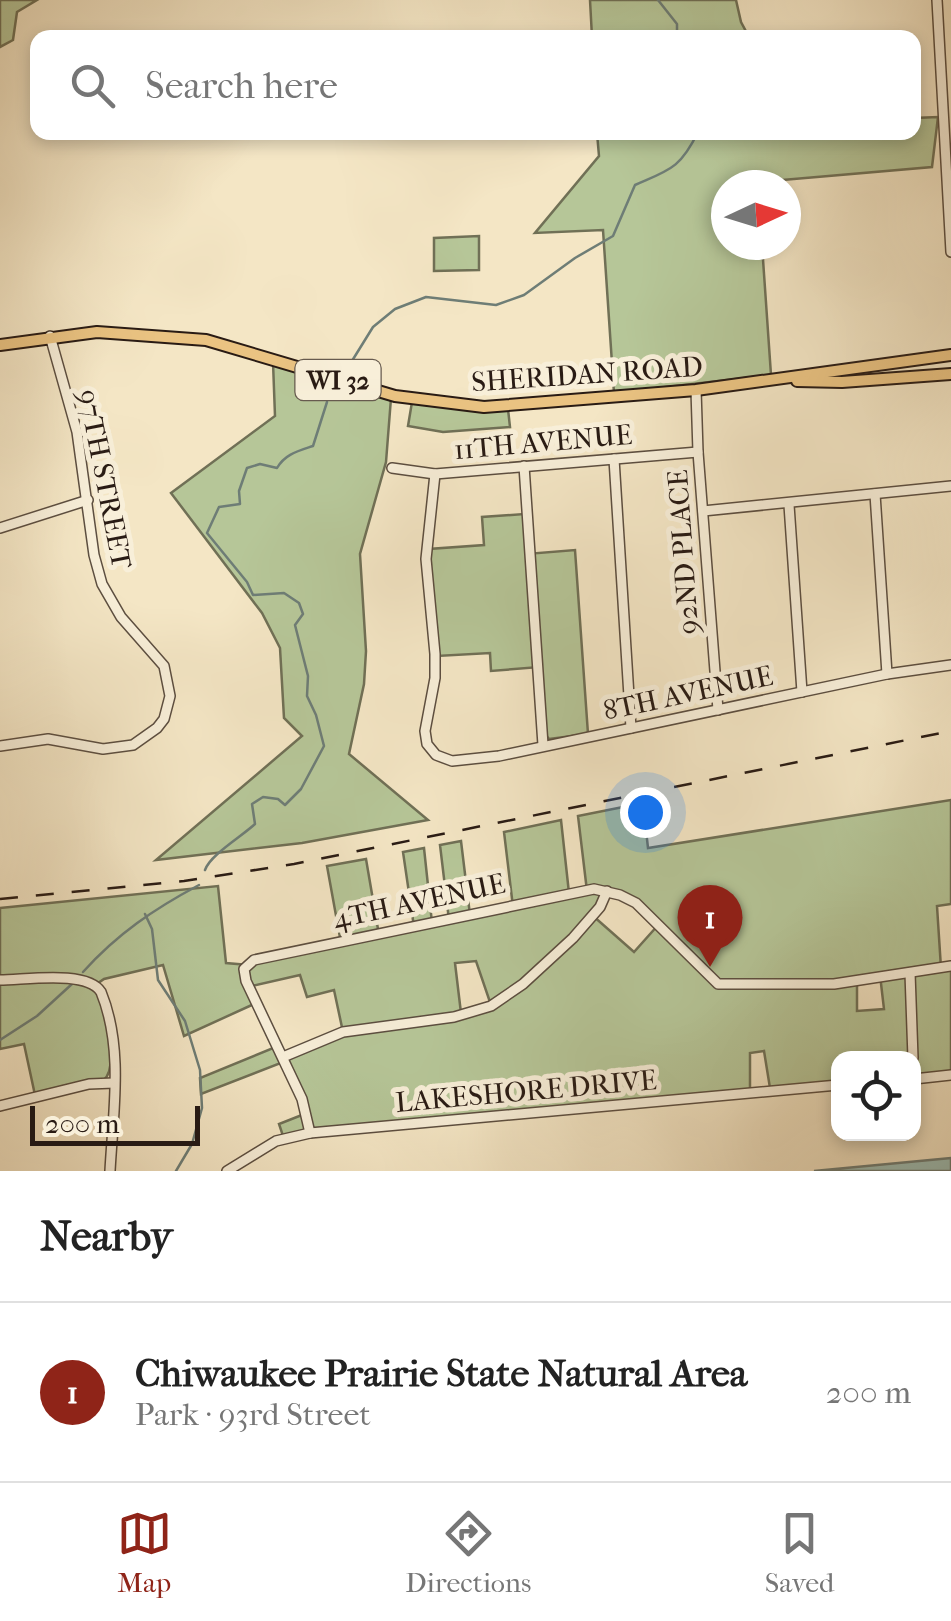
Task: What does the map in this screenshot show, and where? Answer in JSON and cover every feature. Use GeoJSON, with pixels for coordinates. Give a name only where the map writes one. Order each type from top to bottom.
{"type":"FeatureCollection","features":[{"type":"Feature","properties":{"kind":"main road","name":"SHERIDAN ROAD"},"geometry":{"type":"LineString","coordinates":[[0,345],[97,332],[206,340],[395,396],[449,404],[539,404],[696,390],[951,355]]}},
{"type":"Feature","properties":{"kind":"main road","name":"SHERIDAN ROAD"},"geometry":{"type":"LineString","coordinates":[[766,381],[842,382],[951,374]]}},
{"type":"Feature","properties":{"kind":"street"},"geometry":{"type":"LineString","coordinates":[[937,0],[947,112],[951,252]]}},
{"type":"Feature","properties":{"kind":"street"},"geometry":{"type":"LineString","coordinates":[[938,18],[951,17]]}},
{"type":"Feature","properties":{"kind":"street","name":"97TH STREET"},"geometry":{"type":"LineString","coordinates":[[0,746],[48,738],[103,749],[133,745],[157,728],[167,709],[169,681],[164,666],[121,617],[102,584],[76,432],[50,336]]}},
{"type":"Feature","properties":{"kind":"street","name":"92ND PLACE"},"geometry":{"type":"LineString","coordinates":[[696,390],[718,710]]}},
{"type":"Feature","properties":{"kind":"street","name":"11TH AVENUE"},"geometry":{"type":"LineString","coordinates":[[392,468],[435,474],[698,452]]}},
{"type":"Feature","properties":{"kind":"street"},"geometry":{"type":"LineString","coordinates":[[614,459],[631,728]]}},
{"type":"Feature","properties":{"kind":"street"},"geometry":{"type":"LineString","coordinates":[[524,466],[543,745]]}},
{"type":"Feature","properties":{"kind":"street","name":"8TH AVENUE"},"geometry":{"type":"LineString","coordinates":[[435,474],[426,558],[435,678],[425,731],[436,755],[452,762],[468,762],[887,674],[951,665]]}},
{"type":"Feature","properties":{"kind":"street"},"geometry":{"type":"LineString","coordinates":[[703,512],[951,486]]}},
{"type":"Feature","properties":{"kind":"street"},"geometry":{"type":"LineString","coordinates":[[875,494],[887,674]]}},
{"type":"Feature","properties":{"kind":"street"},"geometry":{"type":"LineString","coordinates":[[0,528],[88,500]]}},
{"type":"Feature","properties":{"kind":"street"},"geometry":{"type":"LineString","coordinates":[[790,505],[802,692]]}},
{"type":"Feature","properties":{"kind":"street","name":"4TH AVENUE"},"geometry":{"type":"LineString","coordinates":[[283,1057],[251,993],[244,968],[249,962],[586,889],[607,891]]}},
{"type":"Feature","properties":{"kind":"street"},"geometry":{"type":"LineString","coordinates":[[310,1134],[302,1099],[283,1057],[343,1032],[466,1014],[491,1006],[523,984],[589,920],[607,891],[636,904],[718,984],[834,984],[951,966]]}},
{"type":"Feature","properties":{"kind":"street"},"geometry":{"type":"LineString","coordinates":[[910,974],[913,1051]]}},
{"type":"Feature","properties":{"kind":"street"},"geometry":{"type":"LineString","coordinates":[[0,980],[82,979],[96,984],[106,1005],[114,1083],[110,1171]]}},
{"type":"Feature","properties":{"kind":"street"},"geometry":{"type":"LineString","coordinates":[[921,1077],[951,1075]]}},
{"type":"Feature","properties":{"kind":"street"},"geometry":{"type":"LineString","coordinates":[[0,1106],[89,1084],[114,1083]]}},
{"type":"Feature","properties":{"kind":"street","name":"LAKESHORE DRIVE"},"geometry":{"type":"LineString","coordinates":[[227,1171],[276,1141],[310,1134],[831,1087]]}},
{"type":"Feature","properties":{"kind":"green space"},"geometry":{"type":"Polygon","coordinates":[[[0,0],[37,0],[17,12],[13,40],[0,47],[0,0]]]}},
{"type":"Feature","properties":{"kind":"green space"},"geometry":{"type":"Polygon","coordinates":[[[590,0],[736,0],[745,30],[592,30],[590,0]]]}},
{"type":"Feature","properties":{"kind":"green space"},"geometry":{"type":"Polygon","coordinates":[[[938,117],[932,167],[801,178],[801,170],[711,170],[711,260],[763,260],[771,375],[614,393],[603,230],[535,233],[599,156],[598,140],[921,140],[921,118],[938,117]]]}},
{"type":"Feature","properties":{"kind":"green space"},"geometry":{"type":"Polygon","coordinates":[[[479,236],[479,270],[434,271],[434,238],[479,236]]]}},
{"type":"Feature","properties":{"kind":"green space"},"geometry":{"type":"Polygon","coordinates":[[[273,362],[391,398],[386,462],[360,554],[366,651],[364,684],[349,754],[428,820],[302,843],[156,860],[302,736],[284,718],[280,648],[262,613],[171,493],[275,416],[273,362]]]}},
{"type":"Feature","properties":{"kind":"green space"},"geometry":{"type":"Polygon","coordinates":[[[412,402],[508,409],[510,427],[443,432],[408,426],[412,402]]]}},
{"type":"Feature","properties":{"kind":"green space"},"geometry":{"type":"Polygon","coordinates":[[[524,514],[527,554],[575,550],[588,734],[549,739],[545,734],[539,667],[491,671],[490,653],[437,656],[429,549],[484,545],[482,517],[524,514]]]}},
{"type":"Feature","properties":{"kind":"green space"},"geometry":{"type":"Polygon","coordinates":[[[951,800],[951,904],[937,906],[941,968],[951,966],[951,1072],[921,1074],[921,1051],[831,1051],[831,1083],[770,1088],[764,1051],[750,1053],[750,1090],[283,1136],[279,1124],[307,1113],[283,1062],[201,1094],[200,1078],[278,1046],[286,1055],[336,1034],[430,1024],[491,1005],[476,961],[455,963],[461,1013],[343,1032],[334,990],[307,997],[300,975],[247,987],[254,1004],[184,1036],[163,965],[104,979],[94,986],[111,1049],[111,1062],[103,1081],[35,1095],[24,1044],[0,1049],[0,908],[218,886],[226,963],[249,965],[341,943],[327,866],[366,859],[379,935],[414,927],[403,852],[424,848],[432,923],[449,920],[440,845],[461,841],[470,915],[513,907],[504,832],[561,820],[569,893],[587,891],[578,816],[643,803],[648,848],[951,800]],[[609,889],[592,915],[634,952],[659,924],[609,889]],[[880,975],[857,979],[857,1011],[884,1009],[880,975]]]}},
{"type":"Feature","properties":{"kind":"water"},"geometry":{"type":"Polygon","coordinates":[[[951,1158],[951,1171],[814,1171],[951,1158]]]}},
{"type":"Feature","properties":{"kind":"waterway"},"geometry":{"type":"LineString","coordinates":[[658,0],[677,24],[677,30]]}},
{"type":"Feature","properties":{"kind":"waterway"},"geometry":{"type":"LineString","coordinates":[[347,369],[373,327],[395,309],[426,297],[496,305],[524,295],[613,236],[635,185],[672,167],[693,140]]}},
{"type":"Feature","properties":{"kind":"waterway"},"geometry":{"type":"LineString","coordinates":[[205,870],[219,852],[255,824],[252,804],[263,797],[278,799],[285,805],[301,789],[324,746],[307,696],[308,676],[295,625],[303,614],[299,603],[284,593],[253,595],[207,533],[219,507],[240,504],[239,491],[247,468],[260,464],[277,468],[288,456],[313,446],[327,402]]}},
{"type":"Feature","properties":{"kind":"waterway"},"geometry":{"type":"LineString","coordinates":[[83,972],[137,923],[199,885]]}},
{"type":"Feature","properties":{"kind":"waterway"},"geometry":{"type":"LineString","coordinates":[[145,914],[152,929],[158,980],[185,1021],[200,1070],[202,1108],[192,1144],[176,1171]]}},
{"type":"Feature","properties":{"kind":"waterway"},"geometry":{"type":"LineString","coordinates":[[0,1040],[37,1016],[72,984]]}},
{"type":"Feature","properties":{"kind":"railway"},"geometry":{"type":"LineString","coordinates":[[0,899],[184,881],[294,864],[951,731]]}},
{"type":"Feature","properties":{"kind":"place","name":"Chiwaukee Prairie State Natural Area"},"geometry":{"type":"Point","coordinates":[710,967]}}]}
